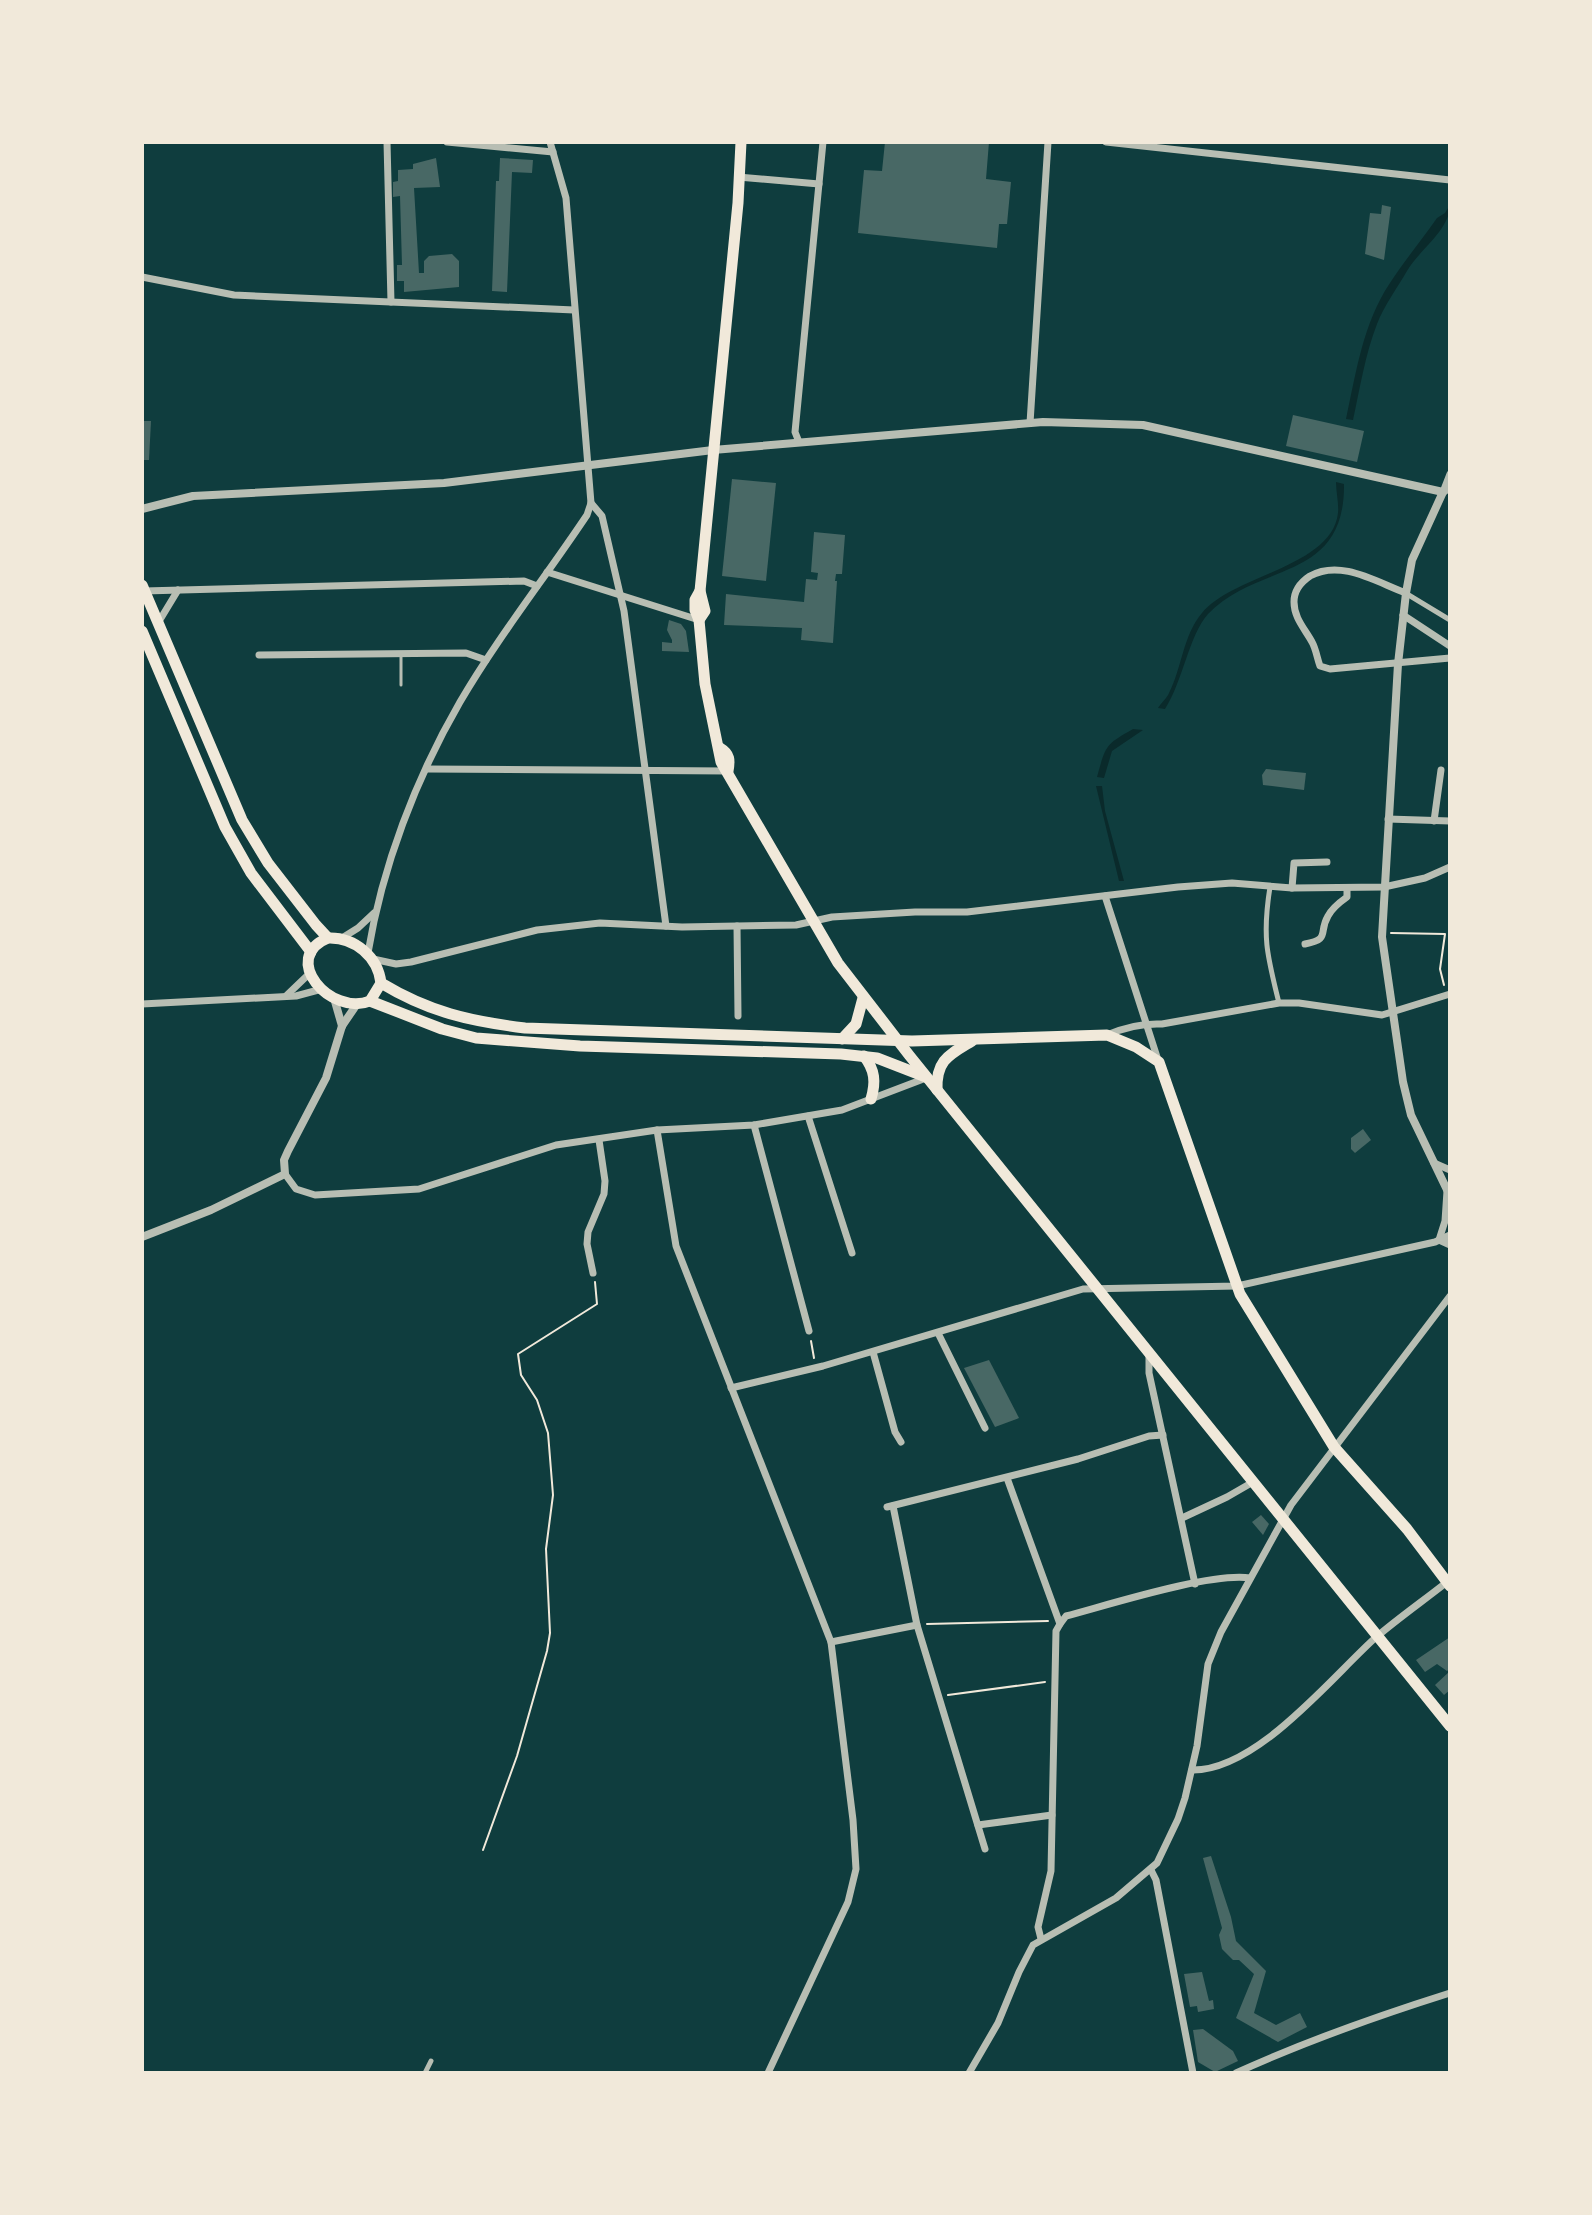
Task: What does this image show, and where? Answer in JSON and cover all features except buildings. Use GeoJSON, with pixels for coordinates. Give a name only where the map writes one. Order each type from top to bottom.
{"type":"FeatureCollection","features":[{"type":"Feature","properties":{"kind":"main road"},"geometry":{"type":"LineString","coordinates":[[741,142],[738,203],[700,591],[705,611],[699,620],[705,684],[721,762],[838,963],[863,998],[1450,1726]]}},
{"type":"Feature","properties":{"kind":"main road"},"geometry":{"type":"LineString","coordinates":[[143,589],[242,820],[268,863],[328,938]]}},
{"type":"Feature","properties":{"kind":"main road"},"geometry":{"type":"LineString","coordinates":[[142,631],[225,827],[251,873],[311,952]]}},
{"type":"Feature","properties":{"kind":"main road"},"geometry":{"type":"LineString","coordinates":[[927,1077],[864,1056],[580,1046],[476,1038],[442,1029],[370,1001],[357,1004],[334,998],[322,989],[310,973],[311,952],[319,942],[342,938],[370,956],[380,979],[415,1003],[483,1023],[897,1041],[1107,1035],[1136,1047],[1159,1062],[1237,1286],[1261,1331],[1334,1447],[1407,1529],[1449,1584]]}},
{"type":"Feature","properties":{"kind":"main road"},"geometry":{"type":"LineString","coordinates":[[370,1001],[380,979]]}},
{"type":"Feature","properties":{"kind":"main road"},"geometry":{"type":"LineString","coordinates":[[842,1039],[856,1024],[863,998]]}},
{"type":"Feature","properties":{"kind":"main road"},"geometry":{"type":"LineString","coordinates":[[937,1091],[938,1072],[943,1060],[972,1041]]}},
{"type":"Feature","properties":{"kind":"main road"},"geometry":{"type":"LineString","coordinates":[[864,1056],[875,1078],[871,1099]]}},
{"type":"Feature","properties":{"kind":"street"},"geometry":{"type":"LineString","coordinates":[[387,142],[391,302]]}},
{"type":"Feature","properties":{"kind":"street"},"geometry":{"type":"LineString","coordinates":[[447,142],[553,152]]}},
{"type":"Feature","properties":{"kind":"street"},"geometry":{"type":"LineString","coordinates":[[550,142],[566,198],[591,503],[587,515],[486,660],[459,704],[427,769],[397,844],[376,912],[370,956],[396,964],[432,958],[537,930],[600,923],[796,925],[832,917],[967,912],[1232,883],[1292,888],[1384,887],[1425,878],[1450,867]]}},
{"type":"Feature","properties":{"kind":"street"},"geometry":{"type":"LineString","coordinates":[[799,442],[796,423],[823,142]]}},
{"type":"Feature","properties":{"kind":"street"},"geometry":{"type":"LineString","coordinates":[[1030,423],[1048,142]]}},
{"type":"Feature","properties":{"kind":"street"},"geometry":{"type":"LineString","coordinates":[[1106,142],[1450,180]]}},
{"type":"Feature","properties":{"kind":"street"},"geometry":{"type":"LineString","coordinates":[[738,177],[819,184]]}},
{"type":"Feature","properties":{"kind":"street"},"geometry":{"type":"LineString","coordinates":[[142,277],[234,295],[574,310]]}},
{"type":"Feature","properties":{"kind":"street"},"geometry":{"type":"LineString","coordinates":[[142,509],[193,496],[425,485],[713,450],[1030,423],[1143,425],[1447,490]]}},
{"type":"Feature","properties":{"kind":"street"},"geometry":{"type":"LineString","coordinates":[[1439,1240],[1449,1194],[1411,1115],[1403,1082],[1382,932],[1395,704],[1406,593],[1412,560],[1447,490],[1450,474]]}},
{"type":"Feature","properties":{"kind":"street"},"geometry":{"type":"LineString","coordinates":[[591,503],[602,516],[621,596],[666,926]]}},
{"type":"Feature","properties":{"kind":"street"},"geometry":{"type":"LineString","coordinates":[[1450,620],[1406,593],[1349,571],[1332,569],[1315,574],[1300,585],[1294,601],[1301,626],[1313,644],[1320,666],[1330,669],[1450,658]]}},
{"type":"Feature","properties":{"kind":"street"},"geometry":{"type":"LineString","coordinates":[[547,572],[699,620]]}},
{"type":"Feature","properties":{"kind":"street"},"geometry":{"type":"LineString","coordinates":[[143,589],[524,581],[537,586]]}},
{"type":"Feature","properties":{"kind":"street"},"geometry":{"type":"LineString","coordinates":[[158,623],[178,590]]}},
{"type":"Feature","properties":{"kind":"street"},"geometry":{"type":"LineString","coordinates":[[1403,615],[1450,646]]}},
{"type":"Feature","properties":{"kind":"street"},"geometry":{"type":"LineString","coordinates":[[259,655],[466,653],[486,660]]}},
{"type":"Feature","properties":{"kind":"street"},"geometry":{"type":"LineString","coordinates":[[427,769],[728,771]]}},
{"type":"Feature","properties":{"kind":"street"},"geometry":{"type":"LineString","coordinates":[[1434,821],[1441,770]]}},
{"type":"Feature","properties":{"kind":"street"},"geometry":{"type":"LineString","coordinates":[[1388,819],[1450,821]]}},
{"type":"Feature","properties":{"kind":"street"},"geometry":{"type":"LineString","coordinates":[[1292,888],[1294,863],[1327,862]]}},
{"type":"Feature","properties":{"kind":"street"},"geometry":{"type":"LineString","coordinates":[[1270,887],[1264,923],[1266,950],[1279,1003]]}},
{"type":"Feature","properties":{"kind":"street"},"geometry":{"type":"LineString","coordinates":[[1305,944],[1322,938],[1326,918],[1347,897],[1347,888]]}},
{"type":"Feature","properties":{"kind":"street"},"geometry":{"type":"LineString","coordinates":[[1105,896],[1159,1062]]}},
{"type":"Feature","properties":{"kind":"street"},"geometry":{"type":"LineString","coordinates":[[342,938],[376,912]]}},
{"type":"Feature","properties":{"kind":"street"},"geometry":{"type":"LineString","coordinates":[[737,926],[738,1016]]}},
{"type":"Feature","properties":{"kind":"street"},"geometry":{"type":"LineString","coordinates":[[380,979],[396,964]]}},
{"type":"Feature","properties":{"kind":"street"},"geometry":{"type":"LineString","coordinates":[[287,995],[310,973]]}},
{"type":"Feature","properties":{"kind":"street"},"geometry":{"type":"LineString","coordinates":[[142,1004],[305,996],[322,989]]}},
{"type":"Feature","properties":{"kind":"street"},"geometry":{"type":"LineString","coordinates":[[1107,1035],[1146,1023],[1162,1024],[1279,1003],[1299,1003],[1373,1015],[1449,994]]}},
{"type":"Feature","properties":{"kind":"street"},"geometry":{"type":"LineString","coordinates":[[334,998],[342,1026]]}},
{"type":"Feature","properties":{"kind":"street"},"geometry":{"type":"LineString","coordinates":[[357,1004],[342,1026],[326,1078],[284,1160],[285,1174],[296,1189],[315,1195],[405,1191],[432,1186],[556,1145],[657,1130],[754,1125],[842,1110],[927,1077]]}},
{"type":"Feature","properties":{"kind":"street"},"geometry":{"type":"LineString","coordinates":[[808,1116],[852,1253]]}},
{"type":"Feature","properties":{"kind":"street"},"geometry":{"type":"LineString","coordinates":[[754,1125],[809,1331]]}},
{"type":"Feature","properties":{"kind":"street"},"geometry":{"type":"LineString","coordinates":[[657,1130],[676,1246],[831,1642],[853,1820],[856,1869],[848,1902],[768,2073]]}},
{"type":"Feature","properties":{"kind":"street"},"geometry":{"type":"LineString","coordinates":[[593,1273],[587,1244],[595,1210],[604,1194],[605,1181],[599,1140]]}},
{"type":"Feature","properties":{"kind":"street"},"geometry":{"type":"LineString","coordinates":[[1433,1163],[1450,1170]]}},
{"type":"Feature","properties":{"kind":"street"},"geometry":{"type":"LineString","coordinates":[[142,1237],[211,1210],[285,1174]]}},
{"type":"Feature","properties":{"kind":"street"},"geometry":{"type":"LineString","coordinates":[[731,1388],[873,1352],[1083,1289],[1237,1286],[1450,1235]]}},
{"type":"Feature","properties":{"kind":"street"},"geometry":{"type":"LineString","coordinates":[[1439,1240],[1450,1245]]}},
{"type":"Feature","properties":{"kind":"street"},"geometry":{"type":"LineString","coordinates":[[969,2073],[998,2023],[1027,1955],[1041,1939],[1116,1898],[1157,1863],[1178,1819],[1192,1770],[1208,1664],[1221,1632],[1284,1519],[1334,1447],[1450,1296]]}},
{"type":"Feature","properties":{"kind":"street"},"geometry":{"type":"LineString","coordinates":[[938,1333],[985,1428]]}},
{"type":"Feature","properties":{"kind":"street"},"geometry":{"type":"LineString","coordinates":[[873,1352],[895,1432],[901,1442]]}},
{"type":"Feature","properties":{"kind":"street"},"geometry":{"type":"LineString","coordinates":[[1149,1352],[1149,1373],[1195,1584]]}},
{"type":"Feature","properties":{"kind":"street"},"geometry":{"type":"LineString","coordinates":[[985,1849],[917,1625],[890,1507],[1163,1435]]}},
{"type":"Feature","properties":{"kind":"street"},"geometry":{"type":"LineString","coordinates":[[1007,1478],[1060,1624]]}},
{"type":"Feature","properties":{"kind":"street"},"geometry":{"type":"LineString","coordinates":[[1182,1518],[1253,1482]]}},
{"type":"Feature","properties":{"kind":"street"},"geometry":{"type":"LineString","coordinates":[[1041,1939],[1038,1927],[1051,1871],[1056,1631],[1060,1624],[1066,1616],[1195,1584],[1250,1578]]}},
{"type":"Feature","properties":{"kind":"street"},"geometry":{"type":"LineString","coordinates":[[1192,1770],[1204,1770],[1263,1745],[1378,1636],[1449,1584]]}},
{"type":"Feature","properties":{"kind":"street"},"geometry":{"type":"LineString","coordinates":[[831,1642],[917,1625]]}},
{"type":"Feature","properties":{"kind":"street"},"geometry":{"type":"LineString","coordinates":[[978,1825],[1052,1815]]}},
{"type":"Feature","properties":{"kind":"street"},"geometry":{"type":"LineString","coordinates":[[1151,1870],[1156,1880],[1193,2073]]}},
{"type":"Feature","properties":{"kind":"street"},"geometry":{"type":"LineString","coordinates":[[1236,2073],[1288,2049],[1368,2019],[1450,1993]]}},
{"type":"Feature","properties":{"kind":"street"},"geometry":{"type":"LineString","coordinates":[[425,2073],[431,2061]]}},
{"type":"Feature","properties":{"kind":"lane"},"geometry":{"type":"LineString","coordinates":[[401,653],[401,685]]}},
{"type":"Feature","properties":{"kind":"path"},"geometry":{"type":"LineString","coordinates":[[1382,932],[1445,934],[1440,969],[1449,994]]}},
{"type":"Feature","properties":{"kind":"path"},"geometry":{"type":"LineString","coordinates":[[483,1850],[517,1756],[550,1633],[546,1549],[552,1514],[548,1433],[537,1400],[521,1375],[518,1354],[597,1304],[593,1273]]}},
{"type":"Feature","properties":{"kind":"path"},"geometry":{"type":"LineString","coordinates":[[809,1331],[816,1367]]}},
{"type":"Feature","properties":{"kind":"path"},"geometry":{"type":"LineString","coordinates":[[917,1625],[1049,1621],[1056,1611]]}},
{"type":"Feature","properties":{"kind":"path"},"geometry":{"type":"LineString","coordinates":[[939,1696],[1055,1680]]}},
{"type":"Feature","properties":{"kind":"water"},"geometry":{"type":"Polygon","coordinates":[[[1450,205],[1445,223],[1412,263],[1380,317],[1366,360],[1353,420],[1346,419],[1362,349],[1381,298],[1437,218],[1450,205]]]}},
{"type":"Feature","properties":{"kind":"water"},"geometry":{"type":"Polygon","coordinates":[[[1336,482],[1344,484],[1340,516],[1330,539],[1315,555],[1228,597],[1208,614],[1196,634],[1171,698],[1165,709],[1158,708],[1169,693],[1191,631],[1202,613],[1235,589],[1301,558],[1319,546],[1332,531],[1338,513],[1336,482]]]}},
{"type":"Feature","properties":{"kind":"water"},"geometry":{"type":"Polygon","coordinates":[[[1133,729],[1143,730],[1112,751],[1104,778],[1097,777],[1108,747],[1133,729]]]}},
{"type":"Feature","properties":{"kind":"water"},"geometry":{"type":"Polygon","coordinates":[[[1096,786],[1102,786],[1105,811],[1124,881],[1119,881],[1096,786]]]}}]}
